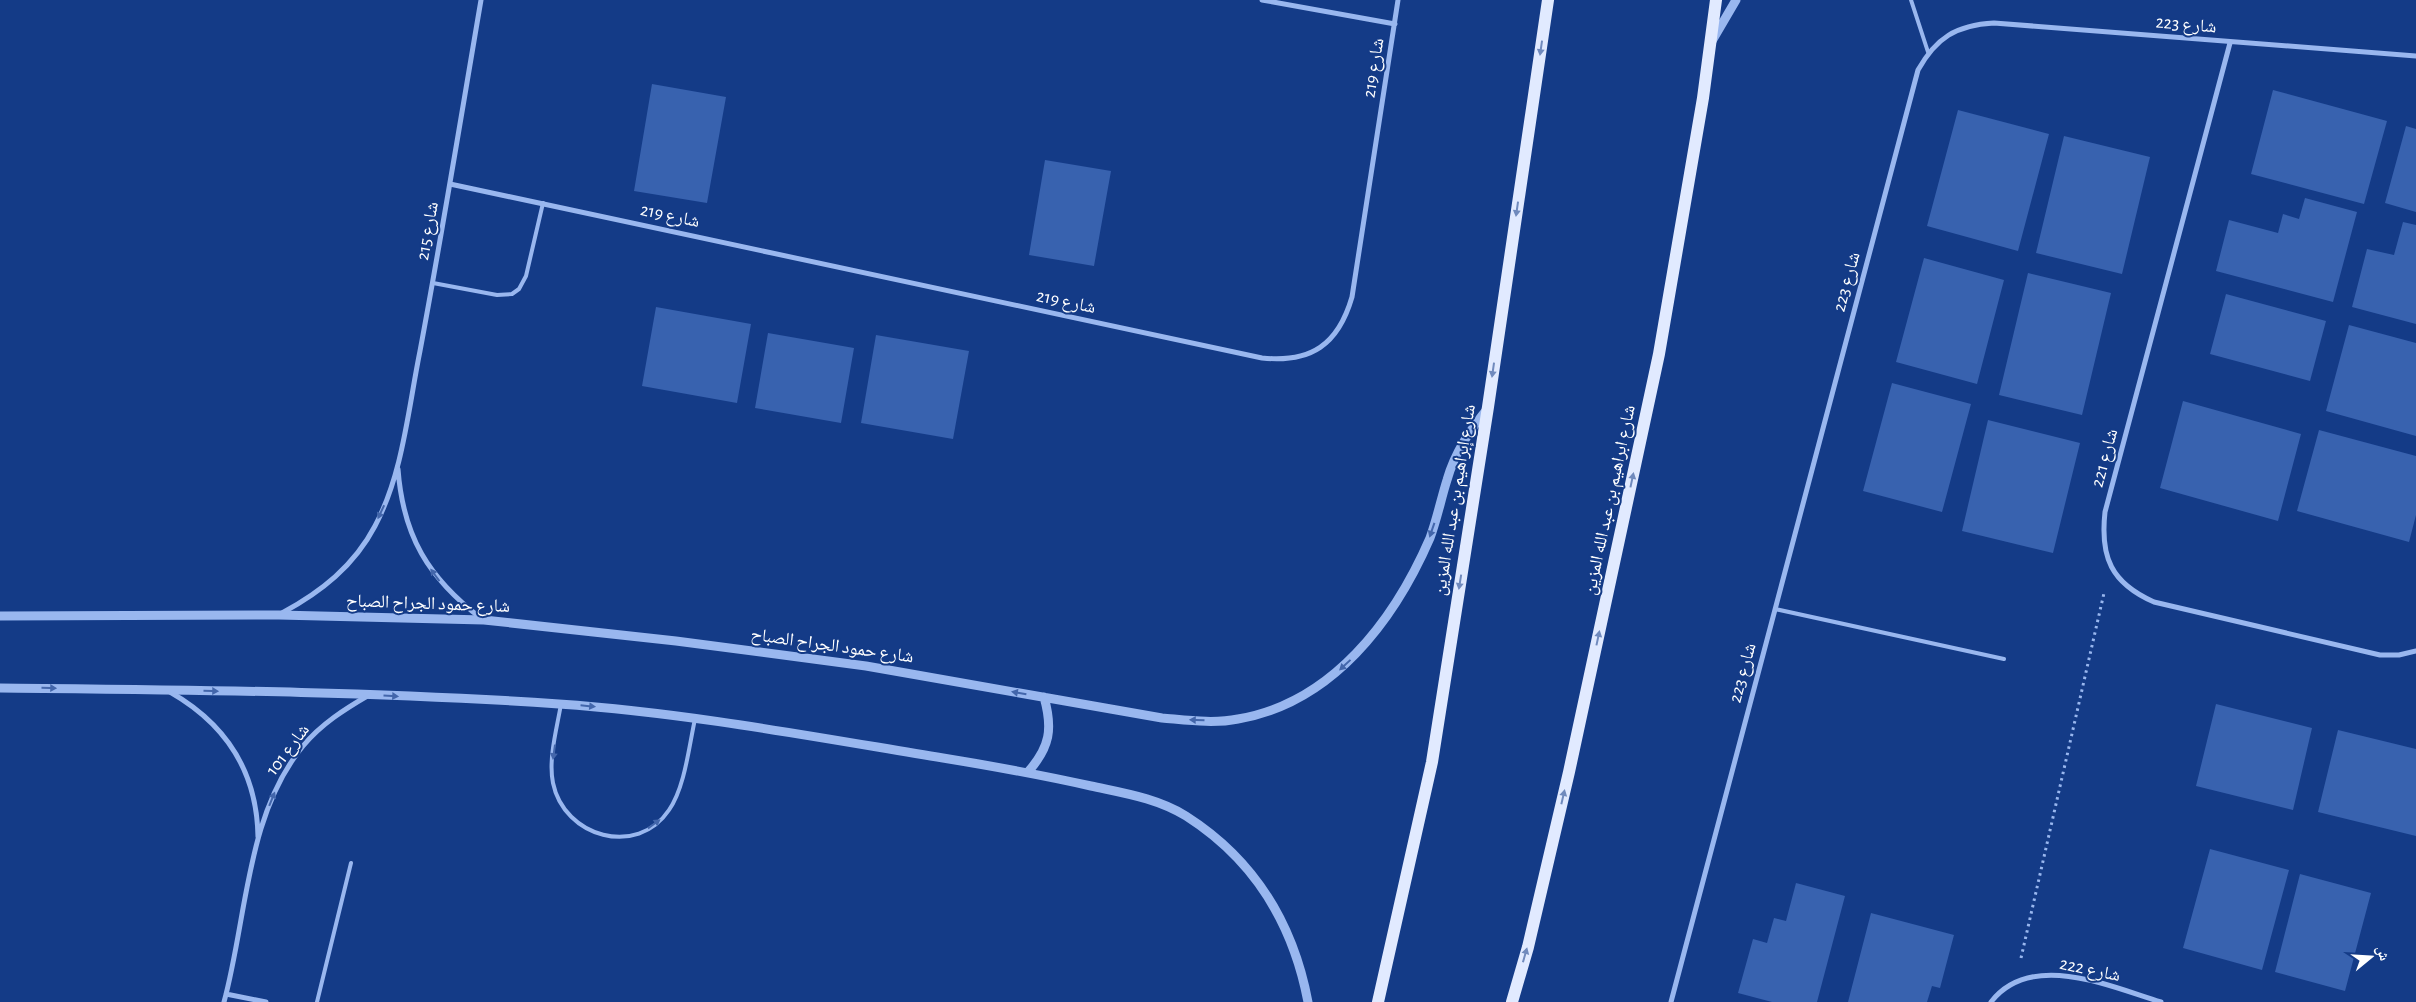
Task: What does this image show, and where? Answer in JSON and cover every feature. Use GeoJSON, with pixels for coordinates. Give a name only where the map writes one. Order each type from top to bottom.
{"type":"FeatureCollection","features":[{"type":"Feature","properties":{"kind":"main road","name":"شارع إبراهيم بن عبد الله المزين"},"geometry":{"type":"LineString","coordinates":[[1378,1002],[1432,762],[1488,407],[1548,0]]}},
{"type":"Feature","properties":{"kind":"main road","name":"شارع ابراهيم بن عبد الله المزين"},"geometry":{"type":"LineString","coordinates":[[1512,1002],[1528,948],[1569,772],[1659,354],[1703,98],[1716,0]]}},
{"type":"Feature","properties":{"kind":"street","name":"شارع 215"},"geometry":{"type":"LineString","coordinates":[[279,615],[307,600],[334,580],[356,555],[374,528],[388,498],[398,466],[433,283],[481,0]]}},
{"type":"Feature","properties":{"kind":"street"},"geometry":{"type":"LineString","coordinates":[[1262,0],[1395,24]]}},
{"type":"Feature","properties":{"kind":"street","name":"شارع 219"},"geometry":{"type":"LineString","coordinates":[[450,184],[1262,358],[1282,360],[1303,357],[1320,348],[1336,334],[1346,316],[1352,297],[1398,0]]}},
{"type":"Feature","properties":{"kind":"street"},"geometry":{"type":"LineString","coordinates":[[1709,45],[1724,23],[1736,0]]}},
{"type":"Feature","properties":{"kind":"street","name":"شارع 223"},"geometry":{"type":"LineString","coordinates":[[1670,1002],[1918,70],[1928,52],[1943,38],[1958,29],[1976,24],[1994,23],[2230,43],[2416,56]]}},
{"type":"Feature","properties":{"kind":"street","name":"شارع 221"},"geometry":{"type":"LineString","coordinates":[[2230,43],[2105,512],[2104,548],[2110,567],[2122,582],[2136,594],[2154,602],[2380,655],[2399,655],[2416,650]]}},
{"type":"Feature","properties":{"kind":"street","name":"شارع حمود الجراح الصباح"},"geometry":{"type":"LineString","coordinates":[[0,616],[279,615],[484,620],[676,641],[847,664],[1162,718],[1199,721],[1236,720],[1286,704],[1319,686],[1343,668],[1364,646],[1401,595],[1430,536],[1456,455],[1470,430],[1488,407]]}},
{"type":"Feature","properties":{"kind":"street","name":"شارع 215"},"geometry":{"type":"LineString","coordinates":[[398,466],[400,496],[408,526],[420,554],[438,580],[459,602],[484,620]]}},
{"type":"Feature","properties":{"kind":"street"},"geometry":{"type":"LineString","coordinates":[[0,688],[370,695],[561,704],[696,717],[1028,772],[1148,799],[1183,814],[1216,838],[1244,865],[1268,896],[1291,940],[1302,968],[1308,1002]]}},
{"type":"Feature","properties":{"kind":"street","name":"شارع 101"},"geometry":{"type":"LineString","coordinates":[[167,690],[206,716],[223,734],[236,754],[247,775],[254,798],[258,845]]}},
{"type":"Feature","properties":{"kind":"street","name":"شارع 101"},"geometry":{"type":"LineString","coordinates":[[224,1002],[264,818],[274,792],[288,767],[304,745],[339,714],[370,695]]}},
{"type":"Feature","properties":{"kind":"street"},"geometry":{"type":"LineString","coordinates":[[1028,772],[1041,757],[1049,737],[1050,717],[1044,697]]}},
{"type":"Feature","properties":{"kind":"street","name":"شارع 222"},"geometry":{"type":"LineString","coordinates":[[1991,1002],[2016,982],[2037,975],[2060,974],[2082,978],[2161,1002]]}},
{"type":"Feature","properties":{"kind":"street"},"geometry":{"type":"LineString","coordinates":[[226,994],[266,1002]]}},
{"type":"Feature","properties":{"kind":"lane"},"geometry":{"type":"LineString","coordinates":[[1911,0],[1928,52]]}},
{"type":"Feature","properties":{"kind":"lane"},"geometry":{"type":"LineString","coordinates":[[433,283],[497,295],[512,294],[519,289],[526,276],[543,203]]}},
{"type":"Feature","properties":{"kind":"lane"},"geometry":{"type":"LineString","coordinates":[[1775,609],[2004,659]]}},
{"type":"Feature","properties":{"kind":"lane"},"geometry":{"type":"LineString","coordinates":[[561,704],[552,763],[552,782],[558,800],[569,816],[584,828],[602,836],[621,837],[640,834],[656,824],[669,810],[678,793],[696,717]]}},
{"type":"Feature","properties":{"kind":"lane"},"geometry":{"type":"LineString","coordinates":[[317,1002],[351,863]]}},
{"type":"Feature","properties":{"kind":"path"},"geometry":{"type":"LineString","coordinates":[[2016,982],[2110,567]]}},
{"type":"Feature","properties":{"kind":"building"},"geometry":{"type":"Polygon","coordinates":[[[652,84],[726,97],[707,203],[634,191],[652,84]]]}},
{"type":"Feature","properties":{"kind":"building"},"geometry":{"type":"Polygon","coordinates":[[[2273,90],[2387,121],[2364,204],[2251,174],[2273,90]]]}},
{"type":"Feature","properties":{"kind":"building"},"geometry":{"type":"Polygon","coordinates":[[[1958,110],[2049,134],[2018,251],[1927,226],[1958,110]]]}},
{"type":"Feature","properties":{"kind":"building"},"geometry":{"type":"Polygon","coordinates":[[[2406,126],[2416,129],[2416,212],[2385,203],[2406,126]]]}},
{"type":"Feature","properties":{"kind":"building"},"geometry":{"type":"Polygon","coordinates":[[[2064,136],[2150,157],[2122,274],[2036,253],[2064,136]]]}},
{"type":"Feature","properties":{"kind":"building"},"geometry":{"type":"Polygon","coordinates":[[[1045,160],[1111,171],[1094,266],[1029,255],[1045,160]]]}},
{"type":"Feature","properties":{"kind":"building"},"geometry":{"type":"Polygon","coordinates":[[[2305,198],[2357,212],[2333,302],[2216,271],[2229,220],[2278,233],[2283,214],[2299,219],[2305,198]]]}},
{"type":"Feature","properties":{"kind":"building"},"geometry":{"type":"Polygon","coordinates":[[[2403,222],[2416,225],[2416,324],[2352,307],[2367,249],[2394,255],[2403,222]]]}},
{"type":"Feature","properties":{"kind":"building"},"geometry":{"type":"Polygon","coordinates":[[[1924,258],[2004,280],[1977,384],[1896,362],[1924,258]]]}},
{"type":"Feature","properties":{"kind":"building"},"geometry":{"type":"Polygon","coordinates":[[[2028,273],[2111,293],[2082,415],[1999,395],[2028,273]]]}},
{"type":"Feature","properties":{"kind":"building"},"geometry":{"type":"Polygon","coordinates":[[[2226,294],[2326,321],[2310,381],[2210,354],[2226,294]]]}},
{"type":"Feature","properties":{"kind":"building"},"geometry":{"type":"Polygon","coordinates":[[[656,307],[751,324],[737,403],[642,386],[656,307]]]}},
{"type":"Feature","properties":{"kind":"building"},"geometry":{"type":"Polygon","coordinates":[[[2349,325],[2416,343],[2416,436],[2326,411],[2349,325]]]}},
{"type":"Feature","properties":{"kind":"building"},"geometry":{"type":"Polygon","coordinates":[[[768,333],[854,348],[841,423],[755,408],[768,333]]]}},
{"type":"Feature","properties":{"kind":"building"},"geometry":{"type":"Polygon","coordinates":[[[876,335],[969,351],[953,439],[861,423],[876,335]]]}},
{"type":"Feature","properties":{"kind":"building"},"geometry":{"type":"Polygon","coordinates":[[[1892,383],[1971,404],[1942,512],[1863,491],[1892,383]]]}},
{"type":"Feature","properties":{"kind":"building"},"geometry":{"type":"Polygon","coordinates":[[[2183,401],[2301,434],[2278,521],[2160,488],[2183,401]]]}},
{"type":"Feature","properties":{"kind":"building"},"geometry":{"type":"Polygon","coordinates":[[[1988,420],[2080,443],[2053,553],[1962,531],[1988,420]]]}},
{"type":"Feature","properties":{"kind":"building"},"geometry":{"type":"Polygon","coordinates":[[[2319,430],[2416,456],[2416,515],[2409,542],[2297,511],[2319,430]]]}},
{"type":"Feature","properties":{"kind":"building"},"geometry":{"type":"Polygon","coordinates":[[[2216,704],[2312,728],[2293,810],[2196,786],[2216,704]]]}},
{"type":"Feature","properties":{"kind":"building"},"geometry":{"type":"Polygon","coordinates":[[[2338,730],[2416,749],[2416,836],[2318,812],[2338,730]]]}},
{"type":"Feature","properties":{"kind":"building"},"geometry":{"type":"Polygon","coordinates":[[[2210,849],[2289,870],[2262,970],[2183,948],[2210,849]]]}},
{"type":"Feature","properties":{"kind":"building"},"geometry":{"type":"Polygon","coordinates":[[[2300,874],[2371,893],[2345,991],[2275,972],[2300,874]]]}},
{"type":"Feature","properties":{"kind":"building"},"geometry":{"type":"Polygon","coordinates":[[[1796,883],[1845,896],[1817,1002],[1772,1002],[1738,993],[1753,939],[1767,943],[1774,918],[1786,921],[1796,883]]]}},
{"type":"Feature","properties":{"kind":"building"},"geometry":{"type":"Polygon","coordinates":[[[1871,913],[1954,935],[1940,988],[1932,986],[1927,1002],[1848,1002],[1871,913]]]}}]}
